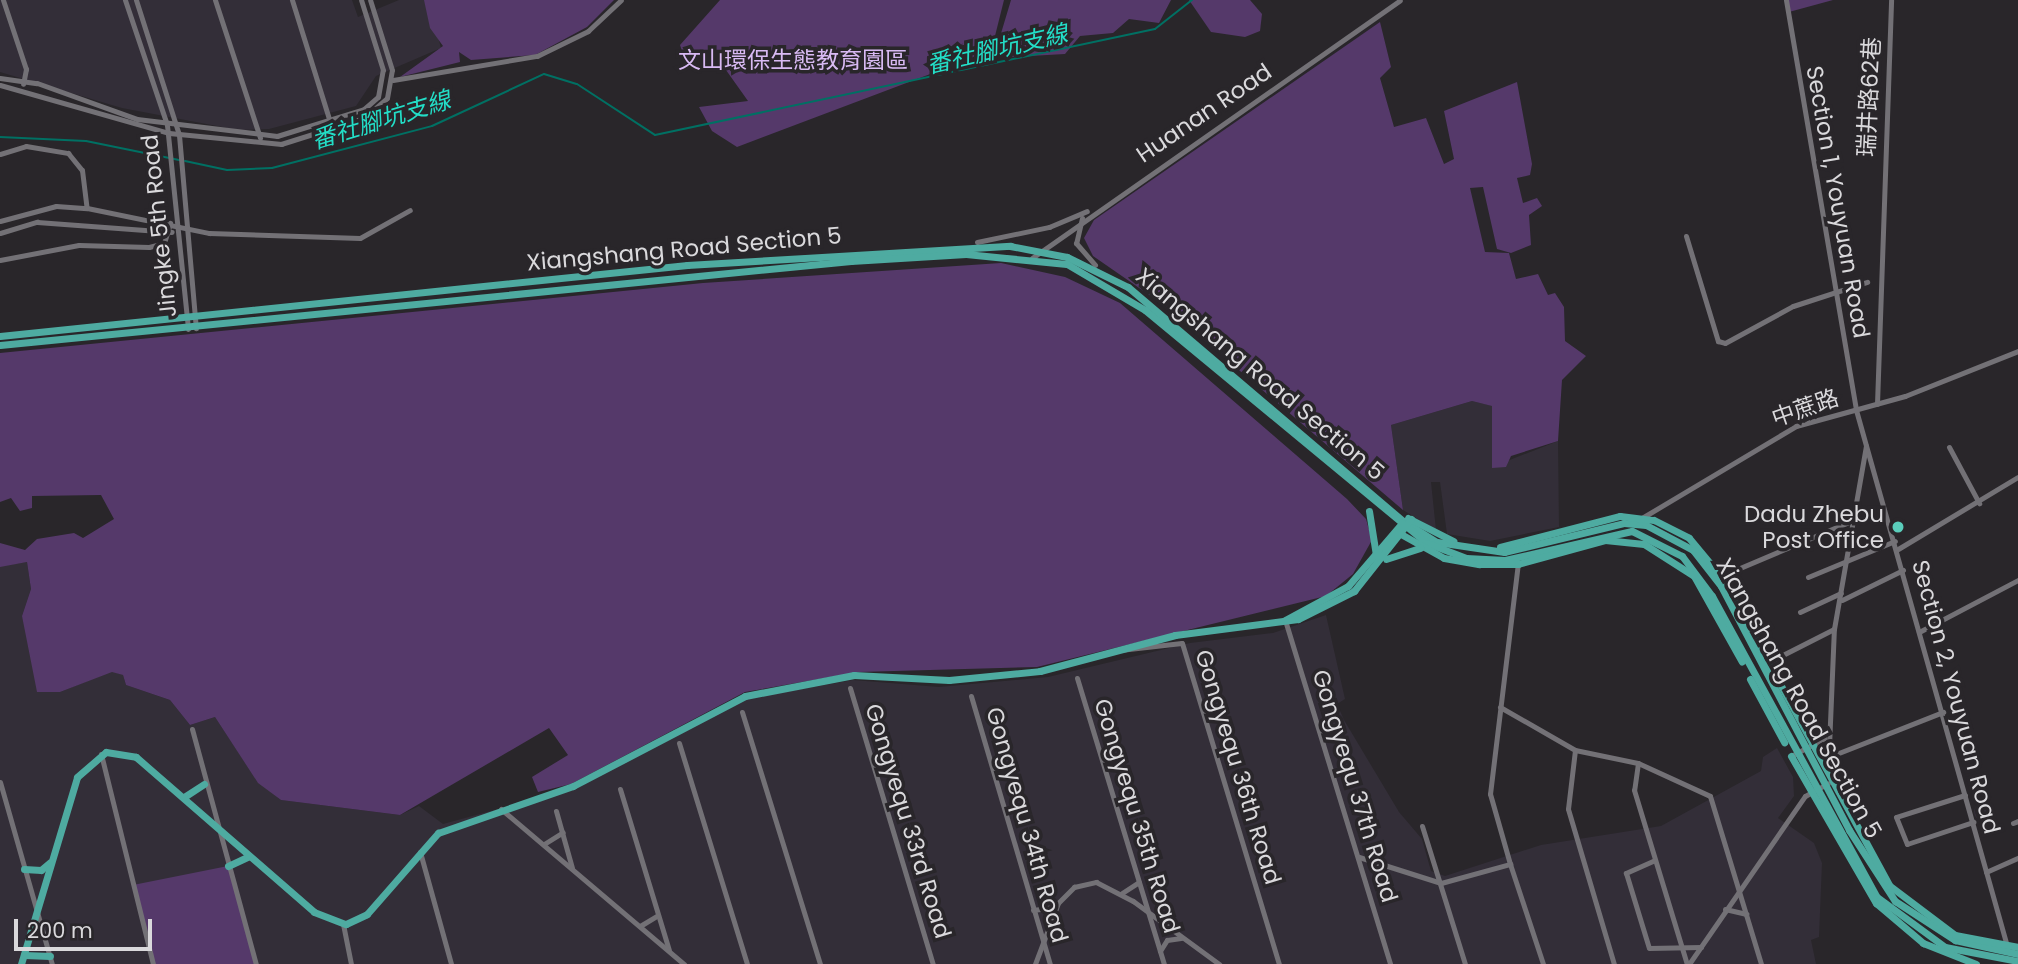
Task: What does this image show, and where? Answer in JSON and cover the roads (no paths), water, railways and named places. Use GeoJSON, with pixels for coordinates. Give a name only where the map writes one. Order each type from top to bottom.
{"type":"FeatureCollection","features":[{"type":"Feature","properties":{"kind":"main road","name":"Xiangshang Road Section 5"},"geometry":{"type":"LineString","coordinates":[[0,345],[687,265],[965,247],[1040,250],[1128,287],[1403,525],[1420,548],[1466,563],[1518,564],[1631,535]]}},
{"type":"Feature","properties":{"kind":"main road","name":"Xiangshang Road Section 5"},"geometry":{"type":"LineString","coordinates":[[0,336],[192,323],[797,265],[966,254],[1032,258],[1067,264],[1119,291],[1403,525],[1450,553],[1505,560],[1631,535],[1668,546],[1699,575],[1855,875],[1888,917],[1923,943],[1976,964]]}},
{"type":"Feature","properties":{"kind":"main road"},"geometry":{"type":"LineString","coordinates":[[1370,512],[1379,559]]}},
{"type":"Feature","properties":{"kind":"main road","name":"Xiangshang Road Section 5"},"geometry":{"type":"LineString","coordinates":[[1403,525],[1437,542],[1504,552],[1603,524],[1639,520],[1654,520],[1689,538],[1721,576],[1879,881],[1908,913],[1955,940],[2013,957]]}},
{"type":"Feature","properties":{"kind":"main road","name":"Xiangshang Road Section 5"},"geometry":{"type":"LineString","coordinates":[[1639,520],[1675,537],[1709,568],[1808,747]]}},
{"type":"Feature","properties":{"kind":"main road"},"geometry":{"type":"LineString","coordinates":[[22,964],[35,912],[79,772],[102,754],[135,757],[314,912],[343,924],[367,914],[420,852],[443,831],[572,786],[716,708],[772,688],[854,675],[923,680],[1010,675],[1120,650],[1285,620],[1338,602],[1379,559],[1403,525]]}},
{"type":"Feature","properties":{"kind":"main road"},"geometry":{"type":"LineString","coordinates":[[1379,559],[1420,548]]}},
{"type":"Feature","properties":{"kind":"main road"},"geometry":{"type":"LineString","coordinates":[[184,797],[204,784]]}},
{"type":"Feature","properties":{"kind":"main road","name":"Xiangshang Road Section 5"},"geometry":{"type":"LineString","coordinates":[[1812,791],[1861,874],[1899,919],[1945,947],[2013,957]]}},
{"type":"Feature","properties":{"kind":"main road"},"geometry":{"type":"LineString","coordinates":[[228,866],[249,856]]}},
{"type":"Feature","properties":{"kind":"main road"},"geometry":{"type":"LineString","coordinates":[[24,869],[41,870],[50,862]]}},
{"type":"Feature","properties":{"kind":"main road"},"geometry":{"type":"LineString","coordinates":[[2013,957],[2018,947]]}},
{"type":"Feature","properties":{"kind":"main road"},"geometry":{"type":"LineString","coordinates":[[24,955],[51,960]]}},
{"type":"Feature","properties":{"kind":"street"},"geometry":{"type":"LineString","coordinates":[[3,0],[23,85]]}},
{"type":"Feature","properties":{"kind":"street","name":"Jingke 5th Road"},"geometry":{"type":"LineString","coordinates":[[125,0],[169,133],[192,323]]}},
{"type":"Feature","properties":{"kind":"street","name":"Jingke 5th Road"},"geometry":{"type":"LineString","coordinates":[[136,0],[179,135],[190,240],[192,323]]}},
{"type":"Feature","properties":{"kind":"street"},"geometry":{"type":"LineString","coordinates":[[215,0],[261,144]]}},
{"type":"Feature","properties":{"kind":"street"},"geometry":{"type":"LineString","coordinates":[[292,0],[332,129]]}},
{"type":"Feature","properties":{"kind":"street"},"geometry":{"type":"LineString","coordinates":[[0,85],[23,85],[177,127],[259,136],[330,120],[369,106],[384,83],[360,0]]}},
{"type":"Feature","properties":{"kind":"street"},"geometry":{"type":"LineString","coordinates":[[0,78],[169,133],[261,144],[332,129],[377,110],[393,80],[370,0]]}},
{"type":"Feature","properties":{"kind":"street"},"geometry":{"type":"LineString","coordinates":[[393,80],[537,57],[588,31],[621,0]]}},
{"type":"Feature","properties":{"kind":"street","name":"Huanan Road"},"geometry":{"type":"LineString","coordinates":[[1032,258],[1083,217],[1400,0]]}},
{"type":"Feature","properties":{"kind":"street","name":"Section 1, Youyuan Road"},"geometry":{"type":"LineString","coordinates":[[1786,0],[1856,410]]}},
{"type":"Feature","properties":{"kind":"street","name":"瑞井路62巷"},"geometry":{"type":"LineString","coordinates":[[1877,404],[1891,0]]}},
{"type":"Feature","properties":{"kind":"street"},"geometry":{"type":"LineString","coordinates":[[0,154],[26,146],[68,152],[82,170],[87,208]]}},
{"type":"Feature","properties":{"kind":"street"},"geometry":{"type":"LineString","coordinates":[[977,242],[1049,227],[1106,201]]}},
{"type":"Feature","properties":{"kind":"street"},"geometry":{"type":"LineString","coordinates":[[0,221],[56,206],[87,208],[209,233],[360,238],[410,210]]}},
{"type":"Feature","properties":{"kind":"street"},"geometry":{"type":"LineString","coordinates":[[1083,217],[1076,243],[1095,265]]}},
{"type":"Feature","properties":{"kind":"street"},"geometry":{"type":"LineString","coordinates":[[0,233],[37,222],[172,232]]}},
{"type":"Feature","properties":{"kind":"street"},"geometry":{"type":"LineString","coordinates":[[0,260],[79,245],[149,247],[164,243],[172,232],[170,223]]}},
{"type":"Feature","properties":{"kind":"street"},"geometry":{"type":"LineString","coordinates":[[1686,236],[1718,341],[1726,344],[1793,306],[1867,282]]}},
{"type":"Feature","properties":{"kind":"street","name":"中蔗路"},"geometry":{"type":"LineString","coordinates":[[1631,535],[1639,520],[1652,507],[1796,426],[1877,404],[2018,351]]}},
{"type":"Feature","properties":{"kind":"street","name":"Section 2, Youyuan Road"},"geometry":{"type":"LineString","coordinates":[[1856,410],[1898,549],[1986,873],[2013,957]]}},
{"type":"Feature","properties":{"kind":"street"},"geometry":{"type":"LineString","coordinates":[[1688,964],[1747,876],[1812,791],[1826,783],[1825,738],[1833,659],[1833,629],[1842,600],[1842,562],[1866,446]]}},
{"type":"Feature","properties":{"kind":"street"},"geometry":{"type":"LineString","coordinates":[[1949,447],[1979,503]]}},
{"type":"Feature","properties":{"kind":"street"},"geometry":{"type":"LineString","coordinates":[[1898,549],[1979,503],[2018,477]]}},
{"type":"Feature","properties":{"kind":"street"},"geometry":{"type":"LineString","coordinates":[[1652,507],[1654,520]]}},
{"type":"Feature","properties":{"kind":"street"},"geometry":{"type":"LineString","coordinates":[[1721,576],[1849,522]]}},
{"type":"Feature","properties":{"kind":"street"},"geometry":{"type":"LineString","coordinates":[[1808,577],[1895,541]]}},
{"type":"Feature","properties":{"kind":"street"},"geometry":{"type":"LineString","coordinates":[[1518,564],[1490,794],[1543,964]]}},
{"type":"Feature","properties":{"kind":"street"},"geometry":{"type":"LineString","coordinates":[[1842,600],[1903,570]]}},
{"type":"Feature","properties":{"kind":"street"},"geometry":{"type":"LineString","coordinates":[[1919,632],[2018,580]]}},
{"type":"Feature","properties":{"kind":"street"},"geometry":{"type":"LineString","coordinates":[[1800,612],[1841,593]]}},
{"type":"Feature","properties":{"kind":"street","name":"Gongyequ 37th Road"},"geometry":{"type":"LineString","coordinates":[[1285,620],[1390,964]]}},
{"type":"Feature","properties":{"kind":"street"},"geometry":{"type":"LineString","coordinates":[[1767,663],[1833,629]]}},
{"type":"Feature","properties":{"kind":"street","name":"Gongyequ 36th Road"},"geometry":{"type":"LineString","coordinates":[[1120,650],[1182,643],[1279,964]]}},
{"type":"Feature","properties":{"kind":"street","name":"Gongyequ 35th Road"},"geometry":{"type":"LineString","coordinates":[[1077,678],[1164,964]]}},
{"type":"Feature","properties":{"kind":"street","name":"Gongyequ 33rd Road"},"geometry":{"type":"LineString","coordinates":[[850,688],[933,964]]}},
{"type":"Feature","properties":{"kind":"street","name":"Gongyequ 34th Road"},"geometry":{"type":"LineString","coordinates":[[971,695],[1042,945],[1050,964]]}},
{"type":"Feature","properties":{"kind":"street"},"geometry":{"type":"LineString","coordinates":[[1500,706],[1575,750],[1638,763],[1710,796],[1761,964]]}},
{"type":"Feature","properties":{"kind":"street"},"geometry":{"type":"LineString","coordinates":[[742,712],[820,964]]}},
{"type":"Feature","properties":{"kind":"street"},"geometry":{"type":"LineString","coordinates":[[1826,758],[1943,712]]}},
{"type":"Feature","properties":{"kind":"street"},"geometry":{"type":"LineString","coordinates":[[192,729],[215,825],[256,964]]}},
{"type":"Feature","properties":{"kind":"street"},"geometry":{"type":"LineString","coordinates":[[1793,755],[1825,738]]}},
{"type":"Feature","properties":{"kind":"street"},"geometry":{"type":"LineString","coordinates":[[679,743],[747,964]]}},
{"type":"Feature","properties":{"kind":"street"},"geometry":{"type":"LineString","coordinates":[[1575,750],[1568,809],[1614,964]]}},
{"type":"Feature","properties":{"kind":"street"},"geometry":{"type":"LineString","coordinates":[[102,754],[153,964]]}},
{"type":"Feature","properties":{"kind":"street"},"geometry":{"type":"LineString","coordinates":[[1638,763],[1634,790],[1688,964]]}},
{"type":"Feature","properties":{"kind":"street"},"geometry":{"type":"LineString","coordinates":[[0,782],[35,912],[51,960]]}},
{"type":"Feature","properties":{"kind":"street"},"geometry":{"type":"LineString","coordinates":[[620,789],[669,951]]}},
{"type":"Feature","properties":{"kind":"street"},"geometry":{"type":"LineString","coordinates":[[1965,795],[1896,817],[1907,844],[1973,822]]}},
{"type":"Feature","properties":{"kind":"street"},"geometry":{"type":"LineString","coordinates":[[501,809],[684,964]]}},
{"type":"Feature","properties":{"kind":"street"},"geometry":{"type":"LineString","coordinates":[[556,811],[572,868]]}},
{"type":"Feature","properties":{"kind":"street"},"geometry":{"type":"LineString","coordinates":[[1422,826],[1465,964]]}},
{"type":"Feature","properties":{"kind":"street"},"geometry":{"type":"LineString","coordinates":[[544,844],[563,832]]}},
{"type":"Feature","properties":{"kind":"street"},"geometry":{"type":"LineString","coordinates":[[420,852],[451,964]]}},
{"type":"Feature","properties":{"kind":"street"},"geometry":{"type":"LineString","coordinates":[[1359,857],[1441,883],[1510,864]]}},
{"type":"Feature","properties":{"kind":"street"},"geometry":{"type":"LineString","coordinates":[[1986,873],[2018,858]]}},
{"type":"Feature","properties":{"kind":"street"},"geometry":{"type":"LineString","coordinates":[[1655,860],[1626,873],[1647,946],[1654,951],[1680,943],[1700,947]]}},
{"type":"Feature","properties":{"kind":"street"},"geometry":{"type":"LineString","coordinates":[[1730,867],[1747,876]]}},
{"type":"Feature","properties":{"kind":"street"},"geometry":{"type":"LineString","coordinates":[[1120,893],[1139,882]]}},
{"type":"Feature","properties":{"kind":"street"},"geometry":{"type":"LineString","coordinates":[[1033,910],[1057,905],[1087,883],[1120,893],[1219,964]]}},
{"type":"Feature","properties":{"kind":"street"},"geometry":{"type":"LineString","coordinates":[[1035,964],[1057,905]]}},
{"type":"Feature","properties":{"kind":"street"},"geometry":{"type":"LineString","coordinates":[[1725,909],[1746,914]]}},
{"type":"Feature","properties":{"kind":"street"},"geometry":{"type":"LineString","coordinates":[[640,926],[658,915]]}},
{"type":"Feature","properties":{"kind":"street"},"geometry":{"type":"LineString","coordinates":[[343,924],[351,964]]}},
{"type":"Feature","properties":{"kind":"street"},"geometry":{"type":"LineString","coordinates":[[1160,951],[1170,939],[1184,939]]}},
{"type":"Feature","properties":{"kind":"waterway","name":"番社腳坑支線"},"geometry":{"type":"LineString","coordinates":[[185,161],[227,170],[272,168],[432,126],[544,74],[577,84],[655,135],[1155,29],[1192,0]]}},
{"type":"Feature","properties":{"kind":"waterway","name":"番社腳坑支線"},"geometry":{"type":"LineString","coordinates":[[0,137],[86,141],[179,160]]}},
{"type":"Feature","properties":{"kind":"place","name":"Dadu Zhebu Post Office"},"geometry":{"type":"Point","coordinates":[1898,527]}},
{"type":"Feature","properties":{"kind":"park label","name":"文山環保生態教育園區"},"geometry":{"type":"Point","coordinates":[793,60]}}]}
